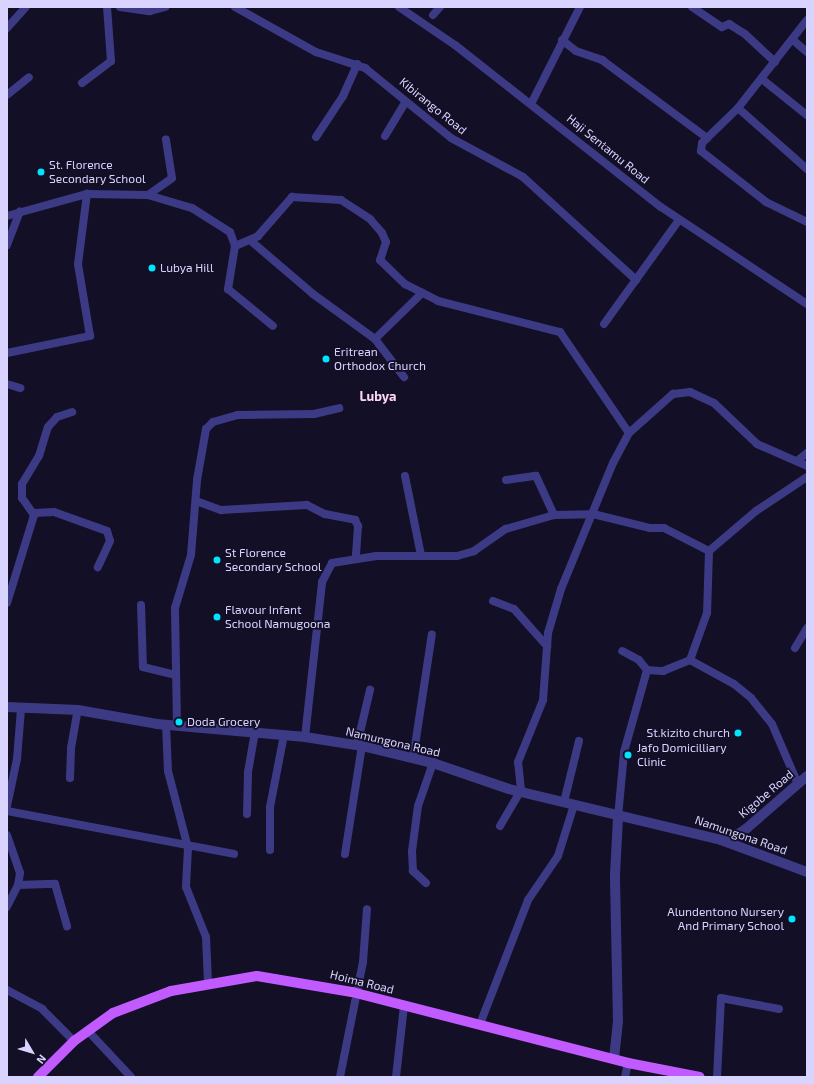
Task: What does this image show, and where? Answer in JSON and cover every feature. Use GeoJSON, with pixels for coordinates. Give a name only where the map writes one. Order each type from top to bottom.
{"type":"FeatureCollection","features":[{"type":"Feature","properties":{"kind":"main road","name":"Hoima Road"},"geometry":{"type":"LineString","coordinates":[[38,1077],[74,1040],[130,1005],[208,982],[276,978],[358,993],[628,1063],[700,1077]]}},
{"type":"Feature","properties":{"kind":"street"},"geometry":{"type":"LineString","coordinates":[[7,28],[26,7]]}},
{"type":"Feature","properties":{"kind":"street"},"geometry":{"type":"LineString","coordinates":[[82,83],[111,61],[107,7]]}},
{"type":"Feature","properties":{"kind":"street"},"geometry":{"type":"LineString","coordinates":[[120,7],[150,12],[166,7]]}},
{"type":"Feature","properties":{"kind":"street","name":"Kibirango Road"},"geometry":{"type":"LineString","coordinates":[[235,7],[249,9],[316,52],[357,64],[376,75],[405,103],[451,138],[523,176],[636,280]]}},
{"type":"Feature","properties":{"kind":"street","name":"Haji Sentamu Road"},"geometry":{"type":"LineString","coordinates":[[399,7],[532,104],[679,220],[807,304]]}},
{"type":"Feature","properties":{"kind":"street"},"geometry":{"type":"LineString","coordinates":[[433,15],[440,7]]}},
{"type":"Feature","properties":{"kind":"street"},"geometry":{"type":"LineString","coordinates":[[532,104],[562,40],[580,7]]}},
{"type":"Feature","properties":{"kind":"street"},"geometry":{"type":"LineString","coordinates":[[692,7],[722,27],[729,24],[745,34],[775,62]]}},
{"type":"Feature","properties":{"kind":"street"},"geometry":{"type":"LineString","coordinates":[[807,20],[793,40],[738,108],[707,138],[700,148],[709,158],[766,202],[807,222]]}},
{"type":"Feature","properties":{"kind":"street"},"geometry":{"type":"LineString","coordinates":[[562,40],[576,51],[602,60],[707,138]]}},
{"type":"Feature","properties":{"kind":"street"},"geometry":{"type":"LineString","coordinates":[[793,40],[807,52]]}},
{"type":"Feature","properties":{"kind":"street"},"geometry":{"type":"LineString","coordinates":[[316,137],[340,102],[357,64]]}},
{"type":"Feature","properties":{"kind":"street"},"geometry":{"type":"LineString","coordinates":[[7,95],[29,77]]}},
{"type":"Feature","properties":{"kind":"street"},"geometry":{"type":"LineString","coordinates":[[762,79],[807,115]]}},
{"type":"Feature","properties":{"kind":"street"},"geometry":{"type":"LineString","coordinates":[[385,136],[405,103]]}},
{"type":"Feature","properties":{"kind":"street"},"geometry":{"type":"LineString","coordinates":[[738,108],[807,169]]}},
{"type":"Feature","properties":{"kind":"street"},"geometry":{"type":"LineString","coordinates":[[148,195],[172,178],[166,139]]}},
{"type":"Feature","properties":{"kind":"street"},"geometry":{"type":"LineString","coordinates":[[7,353],[90,336],[78,264],[87,194]]}},
{"type":"Feature","properties":{"kind":"street"},"geometry":{"type":"LineString","coordinates":[[7,216],[20,211],[87,194],[148,195],[171,200],[217,221],[230,232],[235,246],[228,281],[229,292],[273,326]]}},
{"type":"Feature","properties":{"kind":"street"},"geometry":{"type":"LineString","coordinates":[[235,246],[251,241],[290,198],[335,198],[370,219],[386,242],[381,263],[422,293],[438,301],[560,332],[629,433]]}},
{"type":"Feature","properties":{"kind":"street"},"geometry":{"type":"LineString","coordinates":[[7,245],[20,211]]}},
{"type":"Feature","properties":{"kind":"street"},"geometry":{"type":"LineString","coordinates":[[604,324],[679,220]]}},
{"type":"Feature","properties":{"kind":"street"},"geometry":{"type":"LineString","coordinates":[[251,241],[313,294],[375,339],[404,377]]}},
{"type":"Feature","properties":{"kind":"street"},"geometry":{"type":"LineString","coordinates":[[375,339],[422,293]]}},
{"type":"Feature","properties":{"kind":"street"},"geometry":{"type":"LineString","coordinates":[[7,384],[20,388]]}},
{"type":"Feature","properties":{"kind":"street"},"geometry":{"type":"LineString","coordinates":[[500,826],[521,790],[518,762],[543,700],[547,646],[561,589],[613,463],[629,433],[673,394],[690,392],[714,403],[757,444],[807,466]]}},
{"type":"Feature","properties":{"kind":"street"},"geometry":{"type":"LineString","coordinates":[[177,725],[174,675],[175,608],[191,556],[204,436],[213,422],[238,414],[314,414],[340,408]]}},
{"type":"Feature","properties":{"kind":"street"},"geometry":{"type":"LineString","coordinates":[[34,513],[22,498],[22,484],[39,456],[48,427],[57,417],[72,412]]}},
{"type":"Feature","properties":{"kind":"street"},"geometry":{"type":"LineString","coordinates":[[797,461],[807,453]]}},
{"type":"Feature","properties":{"kind":"street"},"geometry":{"type":"LineString","coordinates":[[405,476],[421,555]]}},
{"type":"Feature","properties":{"kind":"street"},"geometry":{"type":"LineString","coordinates":[[506,480],[536,476],[554,515]]}},
{"type":"Feature","properties":{"kind":"street"},"geometry":{"type":"LineString","coordinates":[[647,670],[667,670],[690,660],[707,613],[709,551],[756,511],[807,477]]}},
{"type":"Feature","properties":{"kind":"street"},"geometry":{"type":"LineString","coordinates":[[196,501],[221,510],[307,506],[326,514],[355,520],[358,526],[356,558]]}},
{"type":"Feature","properties":{"kind":"street"},"geometry":{"type":"LineString","coordinates":[[34,513],[54,512],[107,531],[110,541],[98,567]]}},
{"type":"Feature","properties":{"kind":"street"},"geometry":{"type":"LineString","coordinates":[[7,603],[34,513]]}},
{"type":"Feature","properties":{"kind":"street"},"geometry":{"type":"LineString","coordinates":[[305,737],[325,572],[332,564],[356,558],[468,554],[506,529],[554,515],[593,514],[668,529],[697,548],[709,551]]}},
{"type":"Feature","properties":{"kind":"street"},"geometry":{"type":"LineString","coordinates":[[493,601],[514,609],[547,646]]}},
{"type":"Feature","properties":{"kind":"street"},"geometry":{"type":"LineString","coordinates":[[141,605],[143,667],[174,675]]}},
{"type":"Feature","properties":{"kind":"street"},"geometry":{"type":"LineString","coordinates":[[795,648],[807,628]]}},
{"type":"Feature","properties":{"kind":"street"},"geometry":{"type":"LineString","coordinates":[[413,759],[432,634]]}},
{"type":"Feature","properties":{"kind":"street"},"geometry":{"type":"LineString","coordinates":[[622,651],[639,660],[647,670]]}},
{"type":"Feature","properties":{"kind":"street"},"geometry":{"type":"LineString","coordinates":[[690,660],[751,698],[772,724],[798,784]]}},
{"type":"Feature","properties":{"kind":"street"},"geometry":{"type":"LineString","coordinates":[[614,1059],[618,1022],[615,882],[618,817],[624,752],[647,670]]}},
{"type":"Feature","properties":{"kind":"street"},"geometry":{"type":"LineString","coordinates":[[346,854],[360,746],[370,690]]}},
{"type":"Feature","properties":{"kind":"street","name":"Namungona Road"},"geometry":{"type":"LineString","coordinates":[[7,707],[21,709],[78,710],[166,724],[305,737],[360,746],[433,763],[460,774],[618,817],[721,840],[807,872]]}},
{"type":"Feature","properties":{"kind":"street"},"geometry":{"type":"LineString","coordinates":[[7,806],[17,759],[21,709]]}},
{"type":"Feature","properties":{"kind":"street"},"geometry":{"type":"LineString","coordinates":[[70,778],[71,748],[78,710]]}},
{"type":"Feature","properties":{"kind":"street"},"geometry":{"type":"LineString","coordinates":[[166,724],[168,771],[188,848],[186,888],[206,937],[208,982]]}},
{"type":"Feature","properties":{"kind":"street"},"geometry":{"type":"LineString","coordinates":[[247,814],[248,772],[255,732]]}},
{"type":"Feature","properties":{"kind":"street"},"geometry":{"type":"LineString","coordinates":[[270,850],[272,785],[284,735]]}},
{"type":"Feature","properties":{"kind":"street"},"geometry":{"type":"LineString","coordinates":[[564,802],[579,741]]}},
{"type":"Feature","properties":{"kind":"street"},"geometry":{"type":"LineString","coordinates":[[426,883],[413,870],[412,851],[418,806],[433,763]]}},
{"type":"Feature","properties":{"kind":"street","name":"Kigobe Road"},"geometry":{"type":"LineString","coordinates":[[721,840],[728,841],[747,828],[807,776]]}},
{"type":"Feature","properties":{"kind":"street"},"geometry":{"type":"LineString","coordinates":[[480,1024],[528,900],[558,856],[574,805]]}},
{"type":"Feature","properties":{"kind":"street"},"geometry":{"type":"LineString","coordinates":[[7,811],[234,854]]}},
{"type":"Feature","properties":{"kind":"street"},"geometry":{"type":"LineString","coordinates":[[7,835],[19,869],[18,885],[7,907]]}},
{"type":"Feature","properties":{"kind":"street"},"geometry":{"type":"LineString","coordinates":[[18,885],[55,884],[67,926]]}},
{"type":"Feature","properties":{"kind":"street"},"geometry":{"type":"LineString","coordinates":[[340,1077],[358,993],[367,909]]}},
{"type":"Feature","properties":{"kind":"street"},"geometry":{"type":"LineString","coordinates":[[7,990],[42,1009],[74,1040]]}},
{"type":"Feature","properties":{"kind":"street"},"geometry":{"type":"LineString","coordinates":[[717,1077],[721,998],[779,1009]]}},
{"type":"Feature","properties":{"kind":"street"},"geometry":{"type":"LineString","coordinates":[[396,1077],[404,1006]]}},
{"type":"Feature","properties":{"kind":"street"},"geometry":{"type":"LineString","coordinates":[[88,1031],[131,1077]]}},
{"type":"Feature","properties":{"kind":"street"},"geometry":{"type":"LineString","coordinates":[[626,1077],[628,1063]]}},
{"type":"Feature","properties":{"kind":"place","name":"St. Florence Secondary School"},"geometry":{"type":"Point","coordinates":[41,172]}},
{"type":"Feature","properties":{"kind":"place","name":"Lubya Hill"},"geometry":{"type":"Point","coordinates":[152,268]}},
{"type":"Feature","properties":{"kind":"place","name":"Eritrean Orthodox Church"},"geometry":{"type":"Point","coordinates":[326,359]}},
{"type":"Feature","properties":{"kind":"place","name":"St Florence Secondary School"},"geometry":{"type":"Point","coordinates":[217,560]}},
{"type":"Feature","properties":{"kind":"place","name":"Flavour Infant School Namugoona"},"geometry":{"type":"Point","coordinates":[217,617]}},
{"type":"Feature","properties":{"kind":"place","name":"Doda Grocery"},"geometry":{"type":"Point","coordinates":[179,722]}},
{"type":"Feature","properties":{"kind":"place","name":"St.kizito church"},"geometry":{"type":"Point","coordinates":[738,733]}},
{"type":"Feature","properties":{"kind":"place","name":"Jafo Domicilliary Clinic"},"geometry":{"type":"Point","coordinates":[628,755]}},
{"type":"Feature","properties":{"kind":"place","name":"Alundentono Nursery And Primary School"},"geometry":{"type":"Point","coordinates":[792,919]}},
{"type":"Feature","properties":{"kind":"district","name":"Lubya"},"geometry":{"type":"Point","coordinates":[378,396]}}]}
